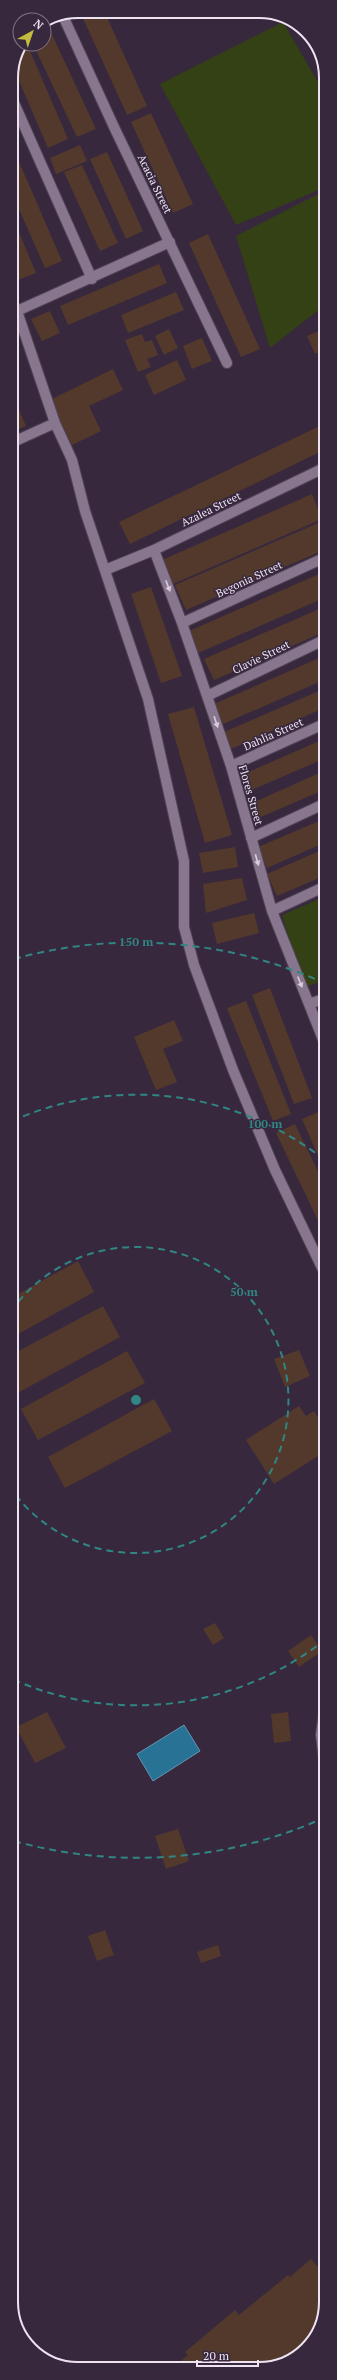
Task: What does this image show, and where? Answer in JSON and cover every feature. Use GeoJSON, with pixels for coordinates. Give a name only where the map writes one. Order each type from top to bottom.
{"type":"FeatureCollection","features":[{"type":"Feature","properties":{"kind":"street","name":"Acacia Street"},"geometry":{"type":"LineString","coordinates":[[65,19],[227,363]]}},
{"type":"Feature","properties":{"kind":"street"},"geometry":{"type":"LineString","coordinates":[[18,112],[92,279]]}},
{"type":"Feature","properties":{"kind":"street"},"geometry":{"type":"LineString","coordinates":[[18,311],[92,279],[170,242]]}},
{"type":"Feature","properties":{"kind":"street"},"geometry":{"type":"LineString","coordinates":[[18,314],[54,423],[72,460],[85,512],[148,699],[184,862],[184,927],[194,965],[233,1070],[269,1156],[319,1261]]}},
{"type":"Feature","properties":{"kind":"street"},"geometry":{"type":"LineString","coordinates":[[18,440],[54,423]]}},
{"type":"Feature","properties":{"kind":"street","name":"Azalea Street"},"geometry":{"type":"LineString","coordinates":[[105,570],[154,550],[319,470]]}},
{"type":"Feature","properties":{"kind":"street","name":"Flores Street"},"geometry":{"type":"LineString","coordinates":[[154,550],[182,623],[231,766],[272,911],[319,1029]]}},
{"type":"Feature","properties":{"kind":"street","name":"Begonia Street"},"geometry":{"type":"LineString","coordinates":[[182,623],[319,560]]}},
{"type":"Feature","properties":{"kind":"street","name":"Clavie Street"},"geometry":{"type":"LineString","coordinates":[[207,696],[319,642]]}},
{"type":"Feature","properties":{"kind":"street","name":"Dahlia Street"},"geometry":{"type":"LineString","coordinates":[[231,766],[319,726]]}},
{"type":"Feature","properties":{"kind":"street"},"geometry":{"type":"LineString","coordinates":[[251,838],[319,806]]}},
{"type":"Feature","properties":{"kind":"street"},"geometry":{"type":"LineString","coordinates":[[272,911],[319,889]]}},
{"type":"Feature","properties":{"kind":"street"},"geometry":{"type":"LineString","coordinates":[[309,1004],[319,1000]]}},
{"type":"Feature","properties":{"kind":"green space"},"geometry":{"type":"Polygon","coordinates":[[[282,23],[284,24],[319,84],[319,190],[236,225],[160,84],[282,23]]]}},
{"type":"Feature","properties":{"kind":"green space"},"geometry":{"type":"Polygon","coordinates":[[[319,194],[319,310],[270,348],[236,236],[319,194]]]}},
{"type":"Feature","properties":{"kind":"green space"},"geometry":{"type":"Polygon","coordinates":[[[319,899],[319,982],[304,987],[282,915],[319,899]]]}},
{"type":"Feature","properties":{"kind":"water"},"geometry":{"type":"Polygon","coordinates":[[[184,1725],[200,1751],[153,1781],[137,1754],[184,1725]]]}},
{"type":"Feature","properties":{"kind":"building"},"geometry":{"type":"Polygon","coordinates":[[[83,18],[107,18],[147,106],[127,115],[83,18]]]}},
{"type":"Feature","properties":{"kind":"building"},"geometry":{"type":"Polygon","coordinates":[[[52,34],[96,129],[77,137],[37,52],[52,52],[52,34]]]}},
{"type":"Feature","properties":{"kind":"building"},"geometry":{"type":"Polygon","coordinates":[[[24,52],[30,52],[68,139],[48,148],[18,79],[19,66],[24,52]]]}},
{"type":"Feature","properties":{"kind":"building"},"geometry":{"type":"Polygon","coordinates":[[[151,113],[193,204],[173,213],[131,122],[151,113]]]}},
{"type":"Feature","properties":{"kind":"building"},"geometry":{"type":"Polygon","coordinates":[[[80,145],[87,161],[56,174],[50,158],[80,145]]]}},
{"type":"Feature","properties":{"kind":"building"},"geometry":{"type":"Polygon","coordinates":[[[107,152],[143,231],[126,239],[90,159],[107,152]]]}},
{"type":"Feature","properties":{"kind":"building"},"geometry":{"type":"Polygon","coordinates":[[[18,159],[62,261],[45,268],[18,207],[18,159]]]}},
{"type":"Feature","properties":{"kind":"building"},"geometry":{"type":"Polygon","coordinates":[[[82,165],[118,243],[100,251],[64,172],[82,165]]]}},
{"type":"Feature","properties":{"kind":"building"},"geometry":{"type":"Polygon","coordinates":[[[18,230],[36,273],[18,280],[18,230]]]}},
{"type":"Feature","properties":{"kind":"building"},"geometry":{"type":"Polygon","coordinates":[[[208,234],[260,349],[241,357],[189,243],[208,234]]]}},
{"type":"Feature","properties":{"kind":"building"},"geometry":{"type":"Polygon","coordinates":[[[159,264],[167,283],[68,325],[60,306],[159,264]]]}},
{"type":"Feature","properties":{"kind":"building"},"geometry":{"type":"Polygon","coordinates":[[[176,292],[184,310],[128,333],[121,315],[176,292]]]}},
{"type":"Feature","properties":{"kind":"building"},"geometry":{"type":"Polygon","coordinates":[[[50,311],[60,333],[42,341],[31,319],[50,311]]]}},
{"type":"Feature","properties":{"kind":"building"},"geometry":{"type":"Polygon","coordinates":[[[169,329],[178,348],[164,355],[155,336],[169,329]]]}},
{"type":"Feature","properties":{"kind":"building"},"geometry":{"type":"Polygon","coordinates":[[[319,331],[319,352],[315,354],[307,336],[319,331]]]}},
{"type":"Feature","properties":{"kind":"building"},"geometry":{"type":"Polygon","coordinates":[[[142,334],[145,342],[152,340],[158,355],[147,359],[151,367],[138,372],[125,340],[142,334]]]}},
{"type":"Feature","properties":{"kind":"building"},"geometry":{"type":"Polygon","coordinates":[[[202,338],[212,361],[192,369],[183,346],[202,338]]]}},
{"type":"Feature","properties":{"kind":"building"},"geometry":{"type":"Polygon","coordinates":[[[177,360],[186,380],[154,395],[145,375],[177,360]]]}},
{"type":"Feature","properties":{"kind":"building"},"geometry":{"type":"Polygon","coordinates":[[[113,369],[123,390],[89,406],[101,431],[72,445],[50,400],[113,369]]]}},
{"type":"Feature","properties":{"kind":"building"},"geometry":{"type":"Polygon","coordinates":[[[18,408],[26,426],[18,429],[18,408]]]}},
{"type":"Feature","properties":{"kind":"building"},"geometry":{"type":"Polygon","coordinates":[[[319,426],[319,452],[130,544],[119,522],[319,426]]]}},
{"type":"Feature","properties":{"kind":"building"},"geometry":{"type":"Polygon","coordinates":[[[312,494],[319,512],[319,520],[173,584],[162,560],[312,494]]]}},
{"type":"Feature","properties":{"kind":"building"},"geometry":{"type":"Polygon","coordinates":[[[319,523],[319,552],[186,610],[175,585],[319,523]]]}},
{"type":"Feature","properties":{"kind":"building"},"geometry":{"type":"Polygon","coordinates":[[[319,574],[319,600],[198,653],[189,631],[319,574]]]}},
{"type":"Feature","properties":{"kind":"building"},"geometry":{"type":"Polygon","coordinates":[[[151,587],[182,676],[161,683],[131,594],[151,587]]]}},
{"type":"Feature","properties":{"kind":"building"},"geometry":{"type":"Polygon","coordinates":[[[319,609],[319,634],[214,680],[204,659],[319,609]]]}},
{"type":"Feature","properties":{"kind":"building"},"geometry":{"type":"Polygon","coordinates":[[[319,658],[319,682],[223,724],[214,704],[319,658]]]}},
{"type":"Feature","properties":{"kind":"building"},"geometry":{"type":"Polygon","coordinates":[[[319,691],[319,710],[231,749],[224,732],[319,691]]]}},
{"type":"Feature","properties":{"kind":"building"},"geometry":{"type":"Polygon","coordinates":[[[194,707],[232,835],[205,843],[168,714],[194,707]]]}},
{"type":"Feature","properties":{"kind":"building"},"geometry":{"type":"Polygon","coordinates":[[[319,741],[319,761],[245,793],[237,777],[319,741]]]}},
{"type":"Feature","properties":{"kind":"building"},"geometry":{"type":"Polygon","coordinates":[[[319,773],[319,792],[256,819],[250,804],[319,773]]]}},
{"type":"Feature","properties":{"kind":"building"},"geometry":{"type":"Polygon","coordinates":[[[319,821],[319,845],[267,868],[258,847],[319,821]]]}},
{"type":"Feature","properties":{"kind":"building"},"geometry":{"type":"Polygon","coordinates":[[[235,847],[238,867],[203,873],[199,853],[235,847]]]}},
{"type":"Feature","properties":{"kind":"building"},"geometry":{"type":"Polygon","coordinates":[[[319,851],[319,878],[277,896],[267,874],[319,851]]]}},
{"type":"Feature","properties":{"kind":"building"},"geometry":{"type":"Polygon","coordinates":[[[242,878],[247,900],[206,913],[203,884],[242,878]]]}},
{"type":"Feature","properties":{"kind":"building"},"geometry":{"type":"Polygon","coordinates":[[[254,913],[259,933],[217,944],[212,923],[254,913]]]}},
{"type":"Feature","properties":{"kind":"building"},"geometry":{"type":"Polygon","coordinates":[[[270,988],[312,1098],[294,1104],[252,995],[270,988]]]}},
{"type":"Feature","properties":{"kind":"building"},"geometry":{"type":"Polygon","coordinates":[[[246,1001],[291,1114],[273,1121],[227,1008],[246,1001]]]}},
{"type":"Feature","properties":{"kind":"building"},"geometry":{"type":"Polygon","coordinates":[[[174,1020],[183,1041],[163,1049],[177,1082],[156,1090],[134,1037],[174,1020]]]}},
{"type":"Feature","properties":{"kind":"building"},"geometry":{"type":"Polygon","coordinates":[[[319,1112],[319,1158],[302,1119],[319,1112]]]}},
{"type":"Feature","properties":{"kind":"building"},"geometry":{"type":"Polygon","coordinates":[[[295,1124],[319,1174],[319,1222],[276,1133],[295,1124]]]}},
{"type":"Feature","properties":{"kind":"building"},"geometry":{"type":"Polygon","coordinates":[[[78,1261],[94,1292],[18,1334],[18,1294],[78,1261]]]}},
{"type":"Feature","properties":{"kind":"building"},"geometry":{"type":"Polygon","coordinates":[[[103,1306],[120,1337],[18,1393],[18,1351],[103,1306]]]}},
{"type":"Feature","properties":{"kind":"building"},"geometry":{"type":"Polygon","coordinates":[[[299,1350],[310,1376],[285,1387],[274,1359],[299,1350]]]}},
{"type":"Feature","properties":{"kind":"building"},"geometry":{"type":"Polygon","coordinates":[[[127,1351],[145,1383],[38,1440],[21,1409],[127,1351]]]}},
{"type":"Feature","properties":{"kind":"building"},"geometry":{"type":"Polygon","coordinates":[[[154,1399],[172,1431],[65,1488],[48,1457],[154,1399]]]}},
{"type":"Feature","properties":{"kind":"building"},"geometry":{"type":"Polygon","coordinates":[[[299,1406],[306,1416],[314,1411],[319,1419],[319,1455],[274,1484],[246,1440],[299,1406]]]}},
{"type":"Feature","properties":{"kind":"building"},"geometry":{"type":"Polygon","coordinates":[[[215,1623],[224,1638],[213,1645],[203,1629],[215,1623]]]}},
{"type":"Feature","properties":{"kind":"building"},"geometry":{"type":"Polygon","coordinates":[[[311,1635],[319,1647],[319,1653],[299,1667],[288,1651],[311,1635]]]}},
{"type":"Feature","properties":{"kind":"building"},"geometry":{"type":"Polygon","coordinates":[[[47,1712],[66,1748],[35,1763],[18,1731],[18,1726],[47,1712]]]}},
{"type":"Feature","properties":{"kind":"building"},"geometry":{"type":"Polygon","coordinates":[[[288,1712],[291,1741],[274,1743],[271,1714],[288,1712]]]}},
{"type":"Feature","properties":{"kind":"building"},"geometry":{"type":"Polygon","coordinates":[[[178,1829],[189,1861],[166,1869],[155,1836],[178,1829]]]}},
{"type":"Feature","properties":{"kind":"building"},"geometry":{"type":"Polygon","coordinates":[[[105,1930],[114,1955],[97,1961],[88,1936],[105,1930]]]}},
{"type":"Feature","properties":{"kind":"building"},"geometry":{"type":"Polygon","coordinates":[[[218,1945],[221,1956],[201,1963],[197,1952],[218,1945]]]}},
{"type":"Feature","properties":{"kind":"building"},"geometry":{"type":"Polygon","coordinates":[[[311,2259],[319,2268],[318,2314],[311,2332],[295,2350],[285,2356],[263,2362],[179,2362],[188,2355],[185,2352],[235,2310],[239,2315],[288,2275],[290,2277],[311,2259]]]}}]}
